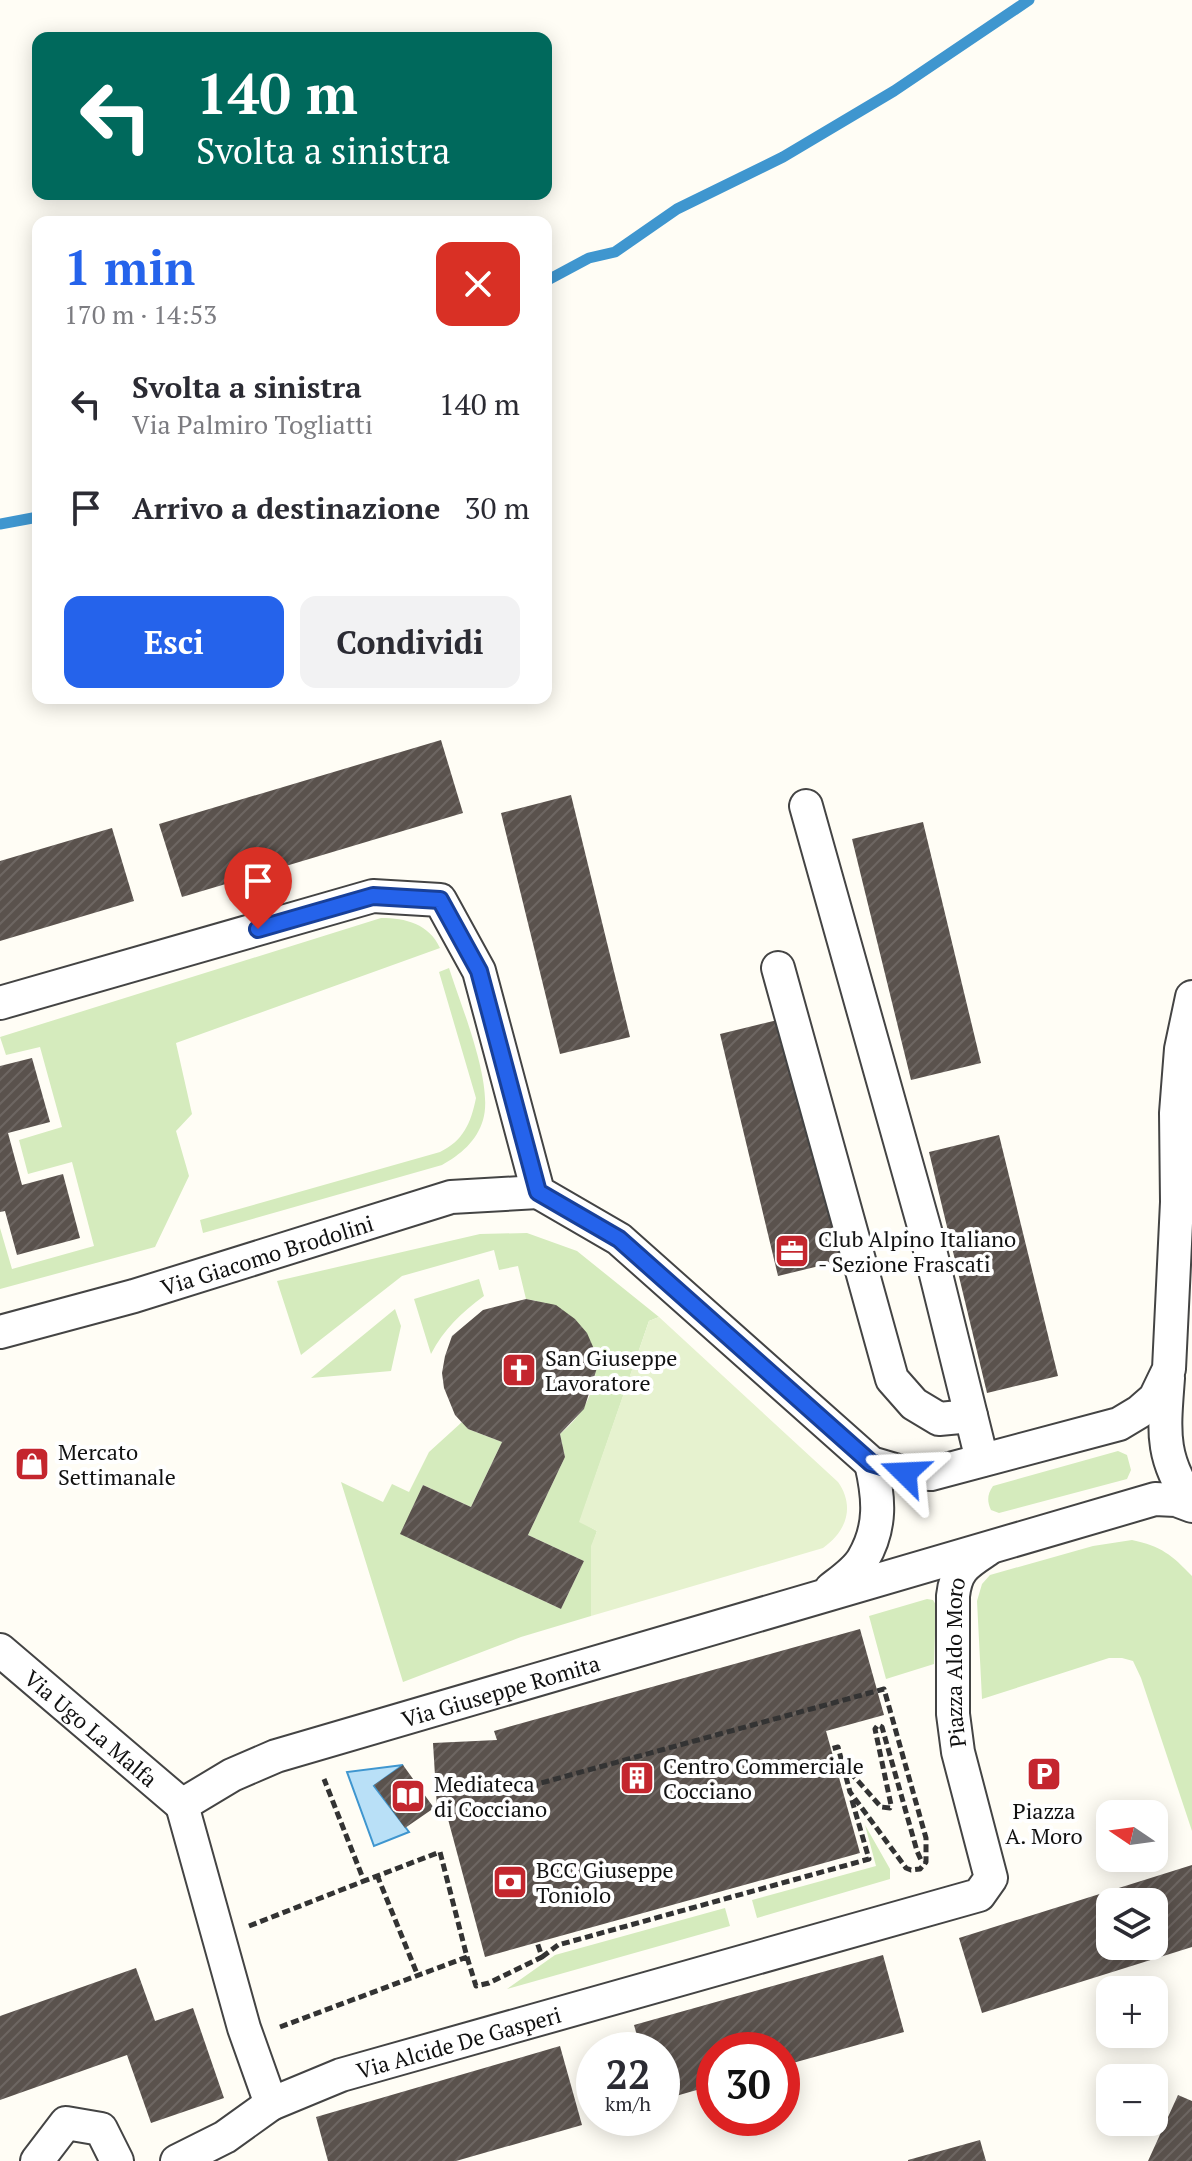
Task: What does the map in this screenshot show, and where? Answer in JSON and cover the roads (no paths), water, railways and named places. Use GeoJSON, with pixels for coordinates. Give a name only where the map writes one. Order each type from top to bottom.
{"type":"FeatureCollection","features":[{"type":"Feature","properties":{"kind":"street"},"geometry":{"type":"LineString","coordinates":[[806,806],[925,1230],[982,1460]]}},
{"type":"Feature","properties":{"kind":"street"},"geometry":{"type":"LineString","coordinates":[[0,1003],[373,896],[440,900],[479,971],[538,1192],[619,1239],[871,1463]]}},
{"type":"Feature","properties":{"kind":"street"},"geometry":{"type":"LineString","coordinates":[[778,968],[892,1379],[914,1404],[939,1419],[971,1416]]}},
{"type":"Feature","properties":{"kind":"street","name":"Via Giuseppe Romita"},"geometry":{"type":"LineString","coordinates":[[1192,997],[1181,1049],[1176,1113],[1177,1202],[1164,1428],[1167,1455],[1177,1482],[1192,1505]]}},
{"type":"Feature","properties":{"kind":"street","name":"Via Giacomo Brodolini"},"geometry":{"type":"LineString","coordinates":[[0,1332],[134,1296],[451,1197],[538,1192]]}},
{"type":"Feature","properties":{"kind":"street","name":"Via Giuseppe Romita"},"geometry":{"type":"LineString","coordinates":[[871,1463],[905,1473],[931,1474],[1119,1424],[1155,1398],[1169,1369]]}},
{"type":"Feature","properties":{"kind":"street","name":"Via Giuseppe Romita"},"geometry":{"type":"LineString","coordinates":[[826,1594],[862,1561],[878,1522],[878,1491],[871,1463]]}},
{"type":"Feature","properties":{"kind":"street","name":"Via Giuseppe Romita"},"geometry":{"type":"LineString","coordinates":[[182,1805],[232,1775],[276,1756],[1155,1499],[1192,1505]]}},
{"type":"Feature","properties":{"kind":"street","name":"Piazza Aldo Moro"},"geometry":{"type":"LineString","coordinates":[[950,1902],[979,1895],[989,1885],[991,1878],[958,1752],[953,1714],[955,1581],[964,1565],[987,1550]]}},
{"type":"Feature","properties":{"kind":"street","name":"Via Ugo La Malfa"},"geometry":{"type":"LineString","coordinates":[[0,1650],[182,1805]]}},
{"type":"Feature","properties":{"kind":"street"},"geometry":{"type":"LineString","coordinates":[[182,1805],[244,2028],[271,2104]]}},
{"type":"Feature","properties":{"kind":"street","name":"Via Alcide De Gasperi"},"geometry":{"type":"LineString","coordinates":[[177,2161],[225,2137],[271,2104],[341,2075],[950,1902]]}},
{"type":"Feature","properties":{"kind":"street"},"geometry":{"type":"LineString","coordinates":[[37,2161],[66,2123],[101,2129],[117,2161]]}},
{"type":"Feature","properties":{"kind":"water"},"geometry":{"type":"Polygon","coordinates":[[[403,1765],[374,1786],[409,1832],[374,1846],[347,1772],[403,1765]]]}},
{"type":"Feature","properties":{"kind":"waterway"},"geometry":{"type":"LineString","coordinates":[[552,278],[589,258],[615,252],[677,209],[783,157],[894,91],[1029,0]]}},
{"type":"Feature","properties":{"kind":"waterway"},"geometry":{"type":"LineString","coordinates":[[0,524],[32,518]]}},
{"type":"Feature","properties":{"kind":"place","name":"Club Alpino Italiano - Sezione Frascati"},"geometry":{"type":"Point","coordinates":[792,1251]}},
{"type":"Feature","properties":{"kind":"place","name":"San Giuseppe Lavoratore"},"geometry":{"type":"Point","coordinates":[519,1370]}},
{"type":"Feature","properties":{"kind":"place","name":"Mercato Settimanale"},"geometry":{"type":"Point","coordinates":[32,1464]}},
{"type":"Feature","properties":{"kind":"place","name":"Piazza A. Moro"},"geometry":{"type":"Point","coordinates":[1044,1774]}},
{"type":"Feature","properties":{"kind":"place","name":"Centro Commerciale Cocciano"},"geometry":{"type":"Point","coordinates":[637,1778]}},
{"type":"Feature","properties":{"kind":"place","name":"Mediateca di Cocciano"},"geometry":{"type":"Point","coordinates":[408,1796]}},
{"type":"Feature","properties":{"kind":"place","name":"BCC Giuseppe Toniolo"},"geometry":{"type":"Point","coordinates":[510,1882]}}]}
